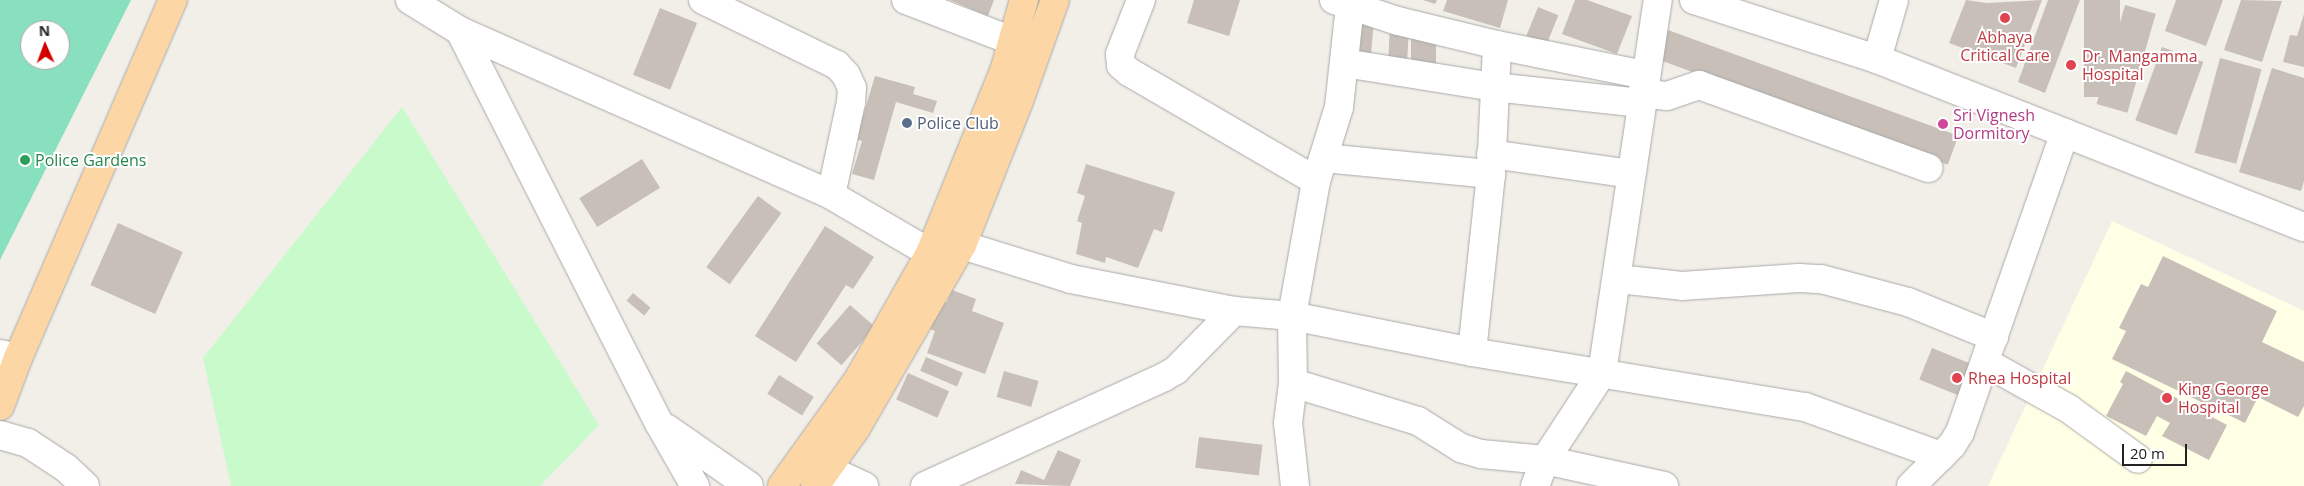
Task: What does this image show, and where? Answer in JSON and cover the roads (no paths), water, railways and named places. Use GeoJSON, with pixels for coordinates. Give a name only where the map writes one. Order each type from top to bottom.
{"type":"FeatureCollection","features":[{"type":"Feature","properties":{"kind":"main road"},"geometry":{"type":"LineString","coordinates":[[0,406],[9,356],[173,0]]}},
{"type":"Feature","properties":{"kind":"main road"},"geometry":{"type":"LineString","coordinates":[[782,486],[858,380],[930,253],[1005,68],[1024,0]]}},
{"type":"Feature","properties":{"kind":"main road"},"geometry":{"type":"LineString","coordinates":[[821,478],[856,428],[962,245],[1020,101],[1055,0]]}},
{"type":"Feature","properties":{"kind":"street"},"geometry":{"type":"LineString","coordinates":[[410,0],[460,31],[831,195],[930,253]]}},
{"type":"Feature","properties":{"kind":"street"},"geometry":{"type":"LineString","coordinates":[[703,0],[837,66],[846,75],[852,88],[851,102],[831,195]]}},
{"type":"Feature","properties":{"kind":"street"},"geometry":{"type":"LineString","coordinates":[[906,0],[1013,41]]}},
{"type":"Feature","properties":{"kind":"street"},"geometry":{"type":"LineString","coordinates":[[1140,0],[1120,54],[1125,68],[1320,169],[1491,164],[1632,174]]}},
{"type":"Feature","properties":{"kind":"street"},"geometry":{"type":"LineString","coordinates":[[1535,486],[1545,460],[1602,373],[1618,279],[1642,90],[1658,0]]}},
{"type":"Feature","properties":{"kind":"street"},"geometry":{"type":"LineString","coordinates":[[1694,0],[1877,59],[2303,224]]}},
{"type":"Feature","properties":{"kind":"street"},"geometry":{"type":"LineString","coordinates":[[1877,59],[1894,0]]}},
{"type":"Feature","properties":{"kind":"street"},"geometry":{"type":"LineString","coordinates":[[1295,486],[1288,423],[1293,383],[1292,316],[1320,169],[1339,107],[1344,62],[1342,3],[1497,45],[1667,96],[1699,85],[1928,168]]}},
{"type":"Feature","properties":{"kind":"street"},"geometry":{"type":"LineString","coordinates":[[460,31],[659,423],[695,486]]}},
{"type":"Feature","properties":{"kind":"street"},"geometry":{"type":"LineString","coordinates":[[1472,352],[1491,164],[1497,45]]}},
{"type":"Feature","properties":{"kind":"street"},"geometry":{"type":"LineString","coordinates":[[1344,62],[1494,86],[1642,90]]}},
{"type":"Feature","properties":{"kind":"street"},"geometry":{"type":"LineString","coordinates":[[1911,486],[1941,456],[1960,432],[2065,133]]}},
{"type":"Feature","properties":{"kind":"street"},"geometry":{"type":"LineString","coordinates":[[962,245],[1071,278],[1234,311],[1292,316],[1472,352],[1806,407],[1941,456]]}},
{"type":"Feature","properties":{"kind":"street"},"geometry":{"type":"LineString","coordinates":[[1618,279],[1682,286],[1798,278],[1821,279],[1908,302],[1994,336]]}},
{"type":"Feature","properties":{"kind":"street"},"geometry":{"type":"LineString","coordinates":[[925,486],[1164,378],[1176,370],[1234,311]]}},
{"type":"Feature","properties":{"kind":"street"},"geometry":{"type":"LineString","coordinates":[[1985,362],[2069,409],[2138,459]]}},
{"type":"Feature","properties":{"kind":"street"},"geometry":{"type":"LineString","coordinates":[[1293,383],[1418,421],[1461,448],[1481,454],[1545,460],[1664,486]]}},
{"type":"Feature","properties":{"kind":"street"},"geometry":{"type":"LineString","coordinates":[[659,423],[749,486]]}},
{"type":"Feature","properties":{"kind":"street"},"geometry":{"type":"LineString","coordinates":[[0,435],[28,444],[66,468],[85,486]]}},
{"type":"Feature","properties":{"kind":"street"},"geometry":{"type":"LineString","coordinates":[[821,478],[864,486]]}},
{"type":"Feature","properties":{"kind":"place","name":"Abhaya Critical Care"},"geometry":{"type":"Point","coordinates":[2005,18]}},
{"type":"Feature","properties":{"kind":"place","name":"Dr. Mangamma Hospital"},"geometry":{"type":"Point","coordinates":[2071,65]}},
{"type":"Feature","properties":{"kind":"place","name":"Police Club"},"geometry":{"type":"Point","coordinates":[907,123]}},
{"type":"Feature","properties":{"kind":"place","name":"Sri Vignesh Dormitory"},"geometry":{"type":"Point","coordinates":[1943,124]}},
{"type":"Feature","properties":{"kind":"place","name":"Police Gardens"},"geometry":{"type":"Point","coordinates":[25,160]}},
{"type":"Feature","properties":{"kind":"place","name":"Rhea Hospital"},"geometry":{"type":"Point","coordinates":[1957,378]}},
{"type":"Feature","properties":{"kind":"place","name":"King George Hospital"},"geometry":{"type":"Point","coordinates":[2167,398]}}]}
